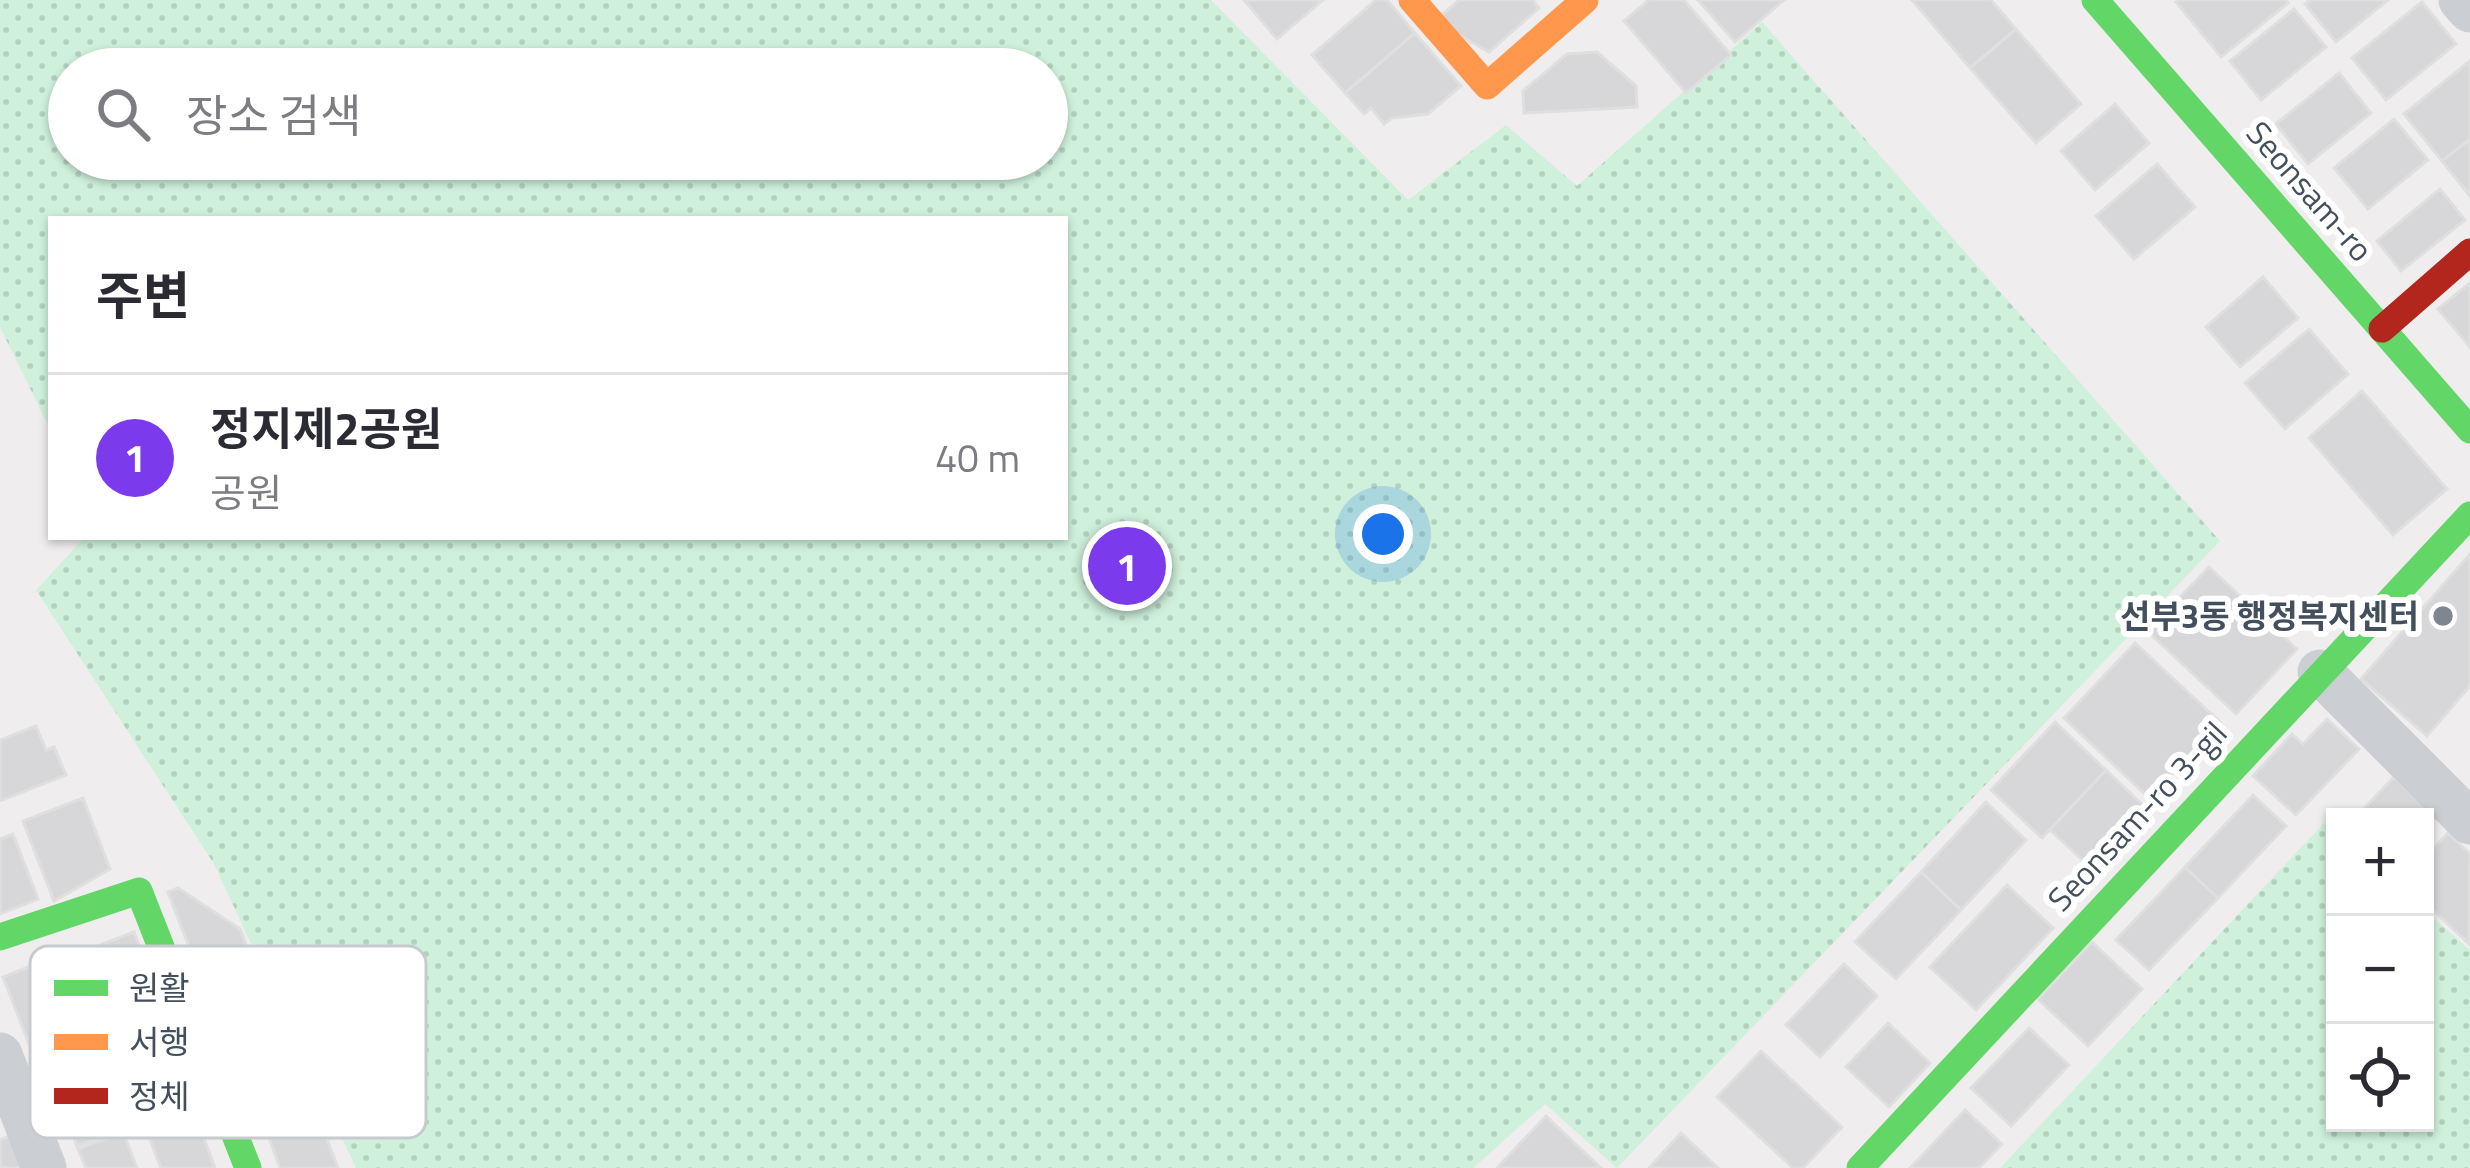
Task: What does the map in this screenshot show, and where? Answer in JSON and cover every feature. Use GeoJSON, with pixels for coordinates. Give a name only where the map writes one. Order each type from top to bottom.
{"type":"FeatureCollection","features":[{"type":"Feature","properties":{"kind":"street"},"geometry":{"type":"LineString","coordinates":[[1412,0],[1487,86],[1585,0]]}},
{"type":"Feature","properties":{"kind":"street","name":"Seonsam-ro"},"geometry":{"type":"LineString","coordinates":[[2095,0],[2470,430]]}},
{"type":"Feature","properties":{"kind":"street"},"geometry":{"type":"LineString","coordinates":[[2462,0],[2470,10]]}},
{"type":"Feature","properties":{"kind":"street"},"geometry":{"type":"LineString","coordinates":[[2382,328],[2470,252]]}},
{"type":"Feature","properties":{"kind":"street","name":"Seonsam-ro 3-gil"},"geometry":{"type":"LineString","coordinates":[[1860,1168],[2470,515]]}},
{"type":"Feature","properties":{"kind":"street"},"geometry":{"type":"LineString","coordinates":[[2320,672],[2470,822]]}},
{"type":"Feature","properties":{"kind":"street"},"geometry":{"type":"LineString","coordinates":[[0,937],[139,891],[161,946]]}},
{"type":"Feature","properties":{"kind":"street"},"geometry":{"type":"LineString","coordinates":[[0,1055],[30,1132]]}},
{"type":"Feature","properties":{"kind":"street"},"geometry":{"type":"LineString","coordinates":[[32,1138],[44,1168]]}},
{"type":"Feature","properties":{"kind":"street"},"geometry":{"type":"LineString","coordinates":[[236,1138],[248,1168]]}},
{"type":"Feature","properties":{"kind":"green space"},"geometry":{"type":"Polygon","coordinates":[[[0,0],[1211,0],[1408,200],[1506,125],[1577,186],[1762,22],[2220,541],[1617,1168],[1545,1104],[1473,1168],[356,1168],[342,1138],[426,1138],[426,946],[252,946],[214,864],[36,590],[82,540],[1068,540],[1068,216],[48,216],[48,425],[0,327],[0,0]]]}},
{"type":"Feature","properties":{"kind":"green space"},"geometry":{"type":"Polygon","coordinates":[[[2324,823],[2326,1132],[2434,1132],[2434,919],[2470,950],[2470,1168],[2000,1168],[2324,823]]]}},
{"type":"Feature","properties":{"kind":"building"},"geometry":{"type":"Polygon","coordinates":[[[1244,0],[1323,0],[1277,39],[1244,0]]]}},
{"type":"Feature","properties":{"kind":"building"},"geometry":{"type":"Polygon","coordinates":[[[1376,0],[1387,0],[1415,33],[1345,93],[1312,55],[1376,0]]]}},
{"type":"Feature","properties":{"kind":"building"},"geometry":{"type":"Polygon","coordinates":[[[1459,0],[1533,0],[1539,8],[1489,52],[1435,21],[1459,0]]]}},
{"type":"Feature","properties":{"kind":"building"},"geometry":{"type":"Polygon","coordinates":[[[1649,0],[1684,0],[1731,55],[1686,93],[1624,21],[1649,0]]]}},
{"type":"Feature","properties":{"kind":"building"},"geometry":{"type":"Polygon","coordinates":[[[1698,0],[1784,0],[1735,42],[1698,0]]]}},
{"type":"Feature","properties":{"kind":"building"},"geometry":{"type":"Polygon","coordinates":[[[1912,0],[1991,0],[2016,29],[1970,68],[1912,0]]]}},
{"type":"Feature","properties":{"kind":"building"},"geometry":{"type":"Polygon","coordinates":[[[2310,0],[2388,0],[2336,42],[2305,4],[2310,0]]]}},
{"type":"Feature","properties":{"kind":"building"},"geometry":{"type":"Polygon","coordinates":[[[2176,2],[2288,3],[2221,57],[2176,2]]]}},
{"type":"Feature","properties":{"kind":"building"},"geometry":{"type":"Polygon","coordinates":[[[2422,2],[2456,44],[2386,100],[2352,58],[2422,2]]]}},
{"type":"Feature","properties":{"kind":"building"},"geometry":{"type":"Polygon","coordinates":[[[2294,9],[2326,47],[2261,100],[2230,61],[2294,9]]]}},
{"type":"Feature","properties":{"kind":"building"},"geometry":{"type":"Polygon","coordinates":[[[2016,29],[2081,104],[2036,143],[1970,68],[2016,29]]]}},
{"type":"Feature","properties":{"kind":"building"},"geometry":{"type":"Polygon","coordinates":[[[1415,33],[1461,86],[1428,114],[1392,118],[1384,124],[1371,108],[1364,114],[1345,93],[1415,33]]]}},
{"type":"Feature","properties":{"kind":"building"},"geometry":{"type":"Polygon","coordinates":[[[1597,52],[1636,86],[1637,107],[1524,113],[1523,91],[1567,54],[1597,52]]]}},
{"type":"Feature","properties":{"kind":"building"},"geometry":{"type":"Polygon","coordinates":[[[2470,61],[2470,139],[2442,161],[2404,114],[2470,61]]]}},
{"type":"Feature","properties":{"kind":"building"},"geometry":{"type":"Polygon","coordinates":[[[2339,73],[2371,113],[2308,164],[2276,124],[2339,73]]]}},
{"type":"Feature","properties":{"kind":"building"},"geometry":{"type":"Polygon","coordinates":[[[2115,104],[2149,143],[2095,190],[2061,151],[2115,104]]]}},
{"type":"Feature","properties":{"kind":"building"},"geometry":{"type":"Polygon","coordinates":[[[2394,119],[2428,160],[2368,209],[2334,168],[2394,119]]]}},
{"type":"Feature","properties":{"kind":"building"},"geometry":{"type":"Polygon","coordinates":[[[2470,139],[2470,196],[2442,161],[2470,139]]]}},
{"type":"Feature","properties":{"kind":"building"},"geometry":{"type":"Polygon","coordinates":[[[2157,164],[2195,207],[2134,259],[2096,216],[2157,164]]]}},
{"type":"Feature","properties":{"kind":"building"},"geometry":{"type":"Polygon","coordinates":[[[2440,189],[2465,220],[2401,271],[2377,241],[2440,189]]]}},
{"type":"Feature","properties":{"kind":"building"},"geometry":{"type":"Polygon","coordinates":[[[2263,277],[2298,318],[2240,367],[2206,327],[2263,277]]]}},
{"type":"Feature","properties":{"kind":"building"},"geometry":{"type":"Polygon","coordinates":[[[2470,283],[2470,347],[2438,309],[2470,283]]]}},
{"type":"Feature","properties":{"kind":"building"},"geometry":{"type":"Polygon","coordinates":[[[2309,329],[2348,374],[2285,429],[2245,383],[2309,329]]]}},
{"type":"Feature","properties":{"kind":"building"},"geometry":{"type":"Polygon","coordinates":[[[2362,391],[2447,489],[2393,535],[2309,438],[2362,391]]]}},
{"type":"Feature","properties":{"kind":"building","name":"선부3동 행정복지센터"},"geometry":{"type":"Polygon","coordinates":[[[2470,554],[2470,686],[2427,736],[2361,679],[2470,554]]]}},
{"type":"Feature","properties":{"kind":"building"},"geometry":{"type":"Polygon","coordinates":[[[2209,567],[2297,649],[2236,714],[2147,631],[2209,567]]]}},
{"type":"Feature","properties":{"kind":"building"},"geometry":{"type":"Polygon","coordinates":[[[2135,643],[2220,722],[2149,798],[2064,718],[2135,643]]]}},
{"type":"Feature","properties":{"kind":"building"},"geometry":{"type":"Polygon","coordinates":[[[2327,719],[2359,749],[2296,815],[2253,776],[2292,734],[2303,744],[2327,719]]]}},
{"type":"Feature","properties":{"kind":"building"},"geometry":{"type":"Polygon","coordinates":[[[2055,722],[2106,770],[2042,838],[1991,790],[2055,722]]]}},
{"type":"Feature","properties":{"kind":"building"},"geometry":{"type":"Polygon","coordinates":[[[36,726],[46,750],[54,747],[66,775],[0,801],[0,740],[36,726]]]}},
{"type":"Feature","properties":{"kind":"building"},"geometry":{"type":"Polygon","coordinates":[[[2106,770],[2148,810],[2092,869],[2050,830],[2106,770]]]}},
{"type":"Feature","properties":{"kind":"building"},"geometry":{"type":"Polygon","coordinates":[[[2394,777],[2427,808],[2365,808],[2394,777]]]}},
{"type":"Feature","properties":{"kind":"building"},"geometry":{"type":"Polygon","coordinates":[[[2253,795],[2286,826],[2218,898],[2185,867],[2253,795]]]}},
{"type":"Feature","properties":{"kind":"building"},"geometry":{"type":"Polygon","coordinates":[[[83,798],[110,869],[54,901],[23,821],[83,798]]]}},
{"type":"Feature","properties":{"kind":"building"},"geometry":{"type":"Polygon","coordinates":[[[1986,802],[2026,840],[1961,910],[1921,872],[1986,802]]]}},
{"type":"Feature","properties":{"kind":"building"},"geometry":{"type":"Polygon","coordinates":[[[2448,833],[2470,854],[2469,944],[2434,911],[2434,848],[2448,833]]]}},
{"type":"Feature","properties":{"kind":"building"},"geometry":{"type":"Polygon","coordinates":[[[13,834],[38,899],[0,914],[0,839],[13,834]]]}},
{"type":"Feature","properties":{"kind":"building"},"geometry":{"type":"Polygon","coordinates":[[[2185,867],[2218,898],[2149,970],[2116,940],[2185,867]]]}},
{"type":"Feature","properties":{"kind":"building"},"geometry":{"type":"Polygon","coordinates":[[[1921,872],[1961,910],[1896,979],[1855,942],[1921,872]]]}},
{"type":"Feature","properties":{"kind":"building"},"geometry":{"type":"Polygon","coordinates":[[[2007,885],[2053,928],[1976,1010],[1930,967],[2007,885]]]}},
{"type":"Feature","properties":{"kind":"building"},"geometry":{"type":"Polygon","coordinates":[[[178,888],[240,929],[246,945],[189,946],[168,892],[178,888]]]}},
{"type":"Feature","properties":{"kind":"building"},"geometry":{"type":"Polygon","coordinates":[[[134,932],[139,946],[98,946],[134,932]]]}},
{"type":"Feature","properties":{"kind":"building"},"geometry":{"type":"Polygon","coordinates":[[[2092,942],[2142,989],[2088,1046],[2038,999],[2092,942]]]}},
{"type":"Feature","properties":{"kind":"building"},"geometry":{"type":"Polygon","coordinates":[[[1844,964],[1877,996],[1820,1057],[1786,1025],[1844,964]]]}},
{"type":"Feature","properties":{"kind":"building"},"geometry":{"type":"Polygon","coordinates":[[[30,966],[30,1046],[3,977],[30,966]]]}},
{"type":"Feature","properties":{"kind":"building"},"geometry":{"type":"Polygon","coordinates":[[[1888,1023],[1930,1063],[1889,1107],[1846,1067],[1888,1023]]]}},
{"type":"Feature","properties":{"kind":"building"},"geometry":{"type":"Polygon","coordinates":[[[2029,1028],[2069,1065],[2011,1126],[1971,1088],[2029,1028]]]}},
{"type":"Feature","properties":{"kind":"building"},"geometry":{"type":"Polygon","coordinates":[[[1761,1051],[1842,1127],[1803,1168],[1793,1168],[1717,1097],[1761,1051]]]}},
{"type":"Feature","properties":{"kind":"building"},"geometry":{"type":"Polygon","coordinates":[[[1965,1110],[2002,1144],[1979,1168],[1910,1168],[1965,1110]]]}},
{"type":"Feature","properties":{"kind":"building"},"geometry":{"type":"Polygon","coordinates":[[[1546,1116],[1601,1168],[1497,1168],[1546,1116]]]}},
{"type":"Feature","properties":{"kind":"building"},"geometry":{"type":"Polygon","coordinates":[[[1681,1133],[1718,1168],[1649,1168],[1681,1133]]]}},
{"type":"Feature","properties":{"kind":"building"},"geometry":{"type":"Polygon","coordinates":[[[12,1135],[26,1168],[0,1168],[0,1140],[12,1135]]]}},
{"type":"Feature","properties":{"kind":"building"},"geometry":{"type":"Polygon","coordinates":[[[74,1138],[98,1138],[77,1146],[74,1138]]]}},
{"type":"Feature","properties":{"kind":"building"},"geometry":{"type":"Polygon","coordinates":[[[107,1138],[125,1138],[137,1168],[86,1168],[78,1149],[107,1138]]]}},
{"type":"Feature","properties":{"kind":"building"},"geometry":{"type":"Polygon","coordinates":[[[149,1138],[204,1138],[215,1168],[161,1168],[149,1138]]]}},
{"type":"Feature","properties":{"kind":"building"},"geometry":{"type":"Polygon","coordinates":[[[269,1138],[327,1138],[338,1168],[280,1168],[269,1138]]]}},
{"type":"Feature","properties":{"kind":"traffic: fast"},"geometry":{"type":"LineString","coordinates":[[2095,0],[2470,430]]}},
{"type":"Feature","properties":{"kind":"traffic: fast"},"geometry":{"type":"LineString","coordinates":[[1860,1168],[2470,515]]}},
{"type":"Feature","properties":{"kind":"traffic: fast"},"geometry":{"type":"LineString","coordinates":[[0,937],[139,891],[161,946]]}},
{"type":"Feature","properties":{"kind":"traffic: fast"},"geometry":{"type":"LineString","coordinates":[[236,1138],[248,1168]]}},
{"type":"Feature","properties":{"kind":"traffic: slow"},"geometry":{"type":"LineString","coordinates":[[1412,0],[1487,86],[1585,0]]}},
{"type":"Feature","properties":{"kind":"traffic: jam"},"geometry":{"type":"LineString","coordinates":[[2382,329],[2470,252]]}},
{"type":"Feature","properties":{"kind":"place","name":"정지제2공원"},"geometry":{"type":"Point","coordinates":[1127,566]}},
{"type":"Feature","properties":{"kind":"place","name":"선부3동 행정복지센터"},"geometry":{"type":"Point","coordinates":[2443,616]}}]}
